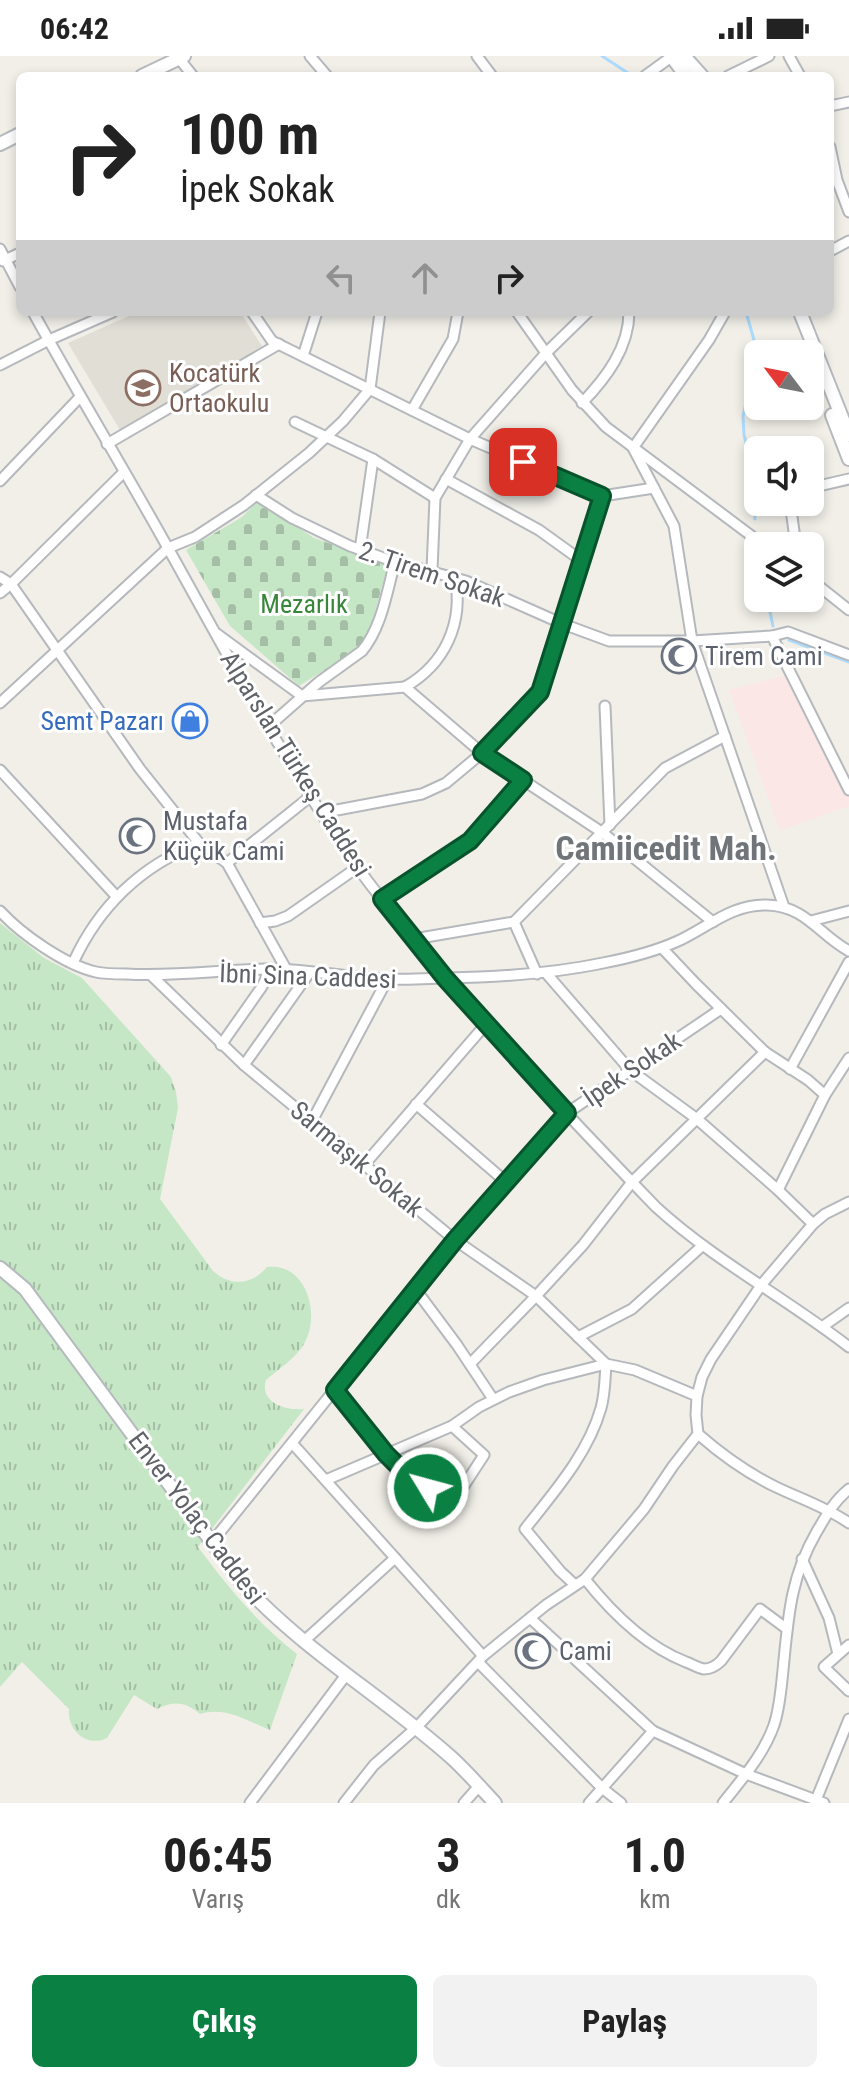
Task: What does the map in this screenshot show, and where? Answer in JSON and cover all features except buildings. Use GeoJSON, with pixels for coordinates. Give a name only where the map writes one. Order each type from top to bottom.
{"type":"FeatureCollection","features":[{"type":"Feature","properties":{"kind":"street"},"geometry":{"type":"LineString","coordinates":[[310,56],[324,72]]}},
{"type":"Feature","properties":{"kind":"street"},"geometry":{"type":"LineString","coordinates":[[650,72],[671,56]]}},
{"type":"Feature","properties":{"kind":"street"},"geometry":{"type":"LineString","coordinates":[[684,56],[698,72]]}},
{"type":"Feature","properties":{"kind":"street"},"geometry":{"type":"LineString","coordinates":[[736,72],[769,56]]}},
{"type":"Feature","properties":{"kind":"street"},"geometry":{"type":"LineString","coordinates":[[150,72],[180,57]]}},
{"type":"Feature","properties":{"kind":"street"},"geometry":{"type":"LineString","coordinates":[[834,166],[849,212]]}},
{"type":"Feature","properties":{"kind":"street"},"geometry":{"type":"LineString","coordinates":[[0,249],[3,261],[16,281]]}},
{"type":"Feature","properties":{"kind":"street","name":"Alparslan Türkeş Caddesi"},"geometry":{"type":"LineString","coordinates":[[35,316],[269,726],[321,813],[382,899],[486,1024],[632,1182],[675,1224],[849,1347]]}},
{"type":"Feature","properties":{"kind":"street"},"geometry":{"type":"LineString","coordinates":[[0,365],[104,316]]}},
{"type":"Feature","properties":{"kind":"street"},"geometry":{"type":"LineString","coordinates":[[255,316],[272,341],[470,439],[602,496],[654,488]]}},
{"type":"Feature","properties":{"kind":"street"},"geometry":{"type":"LineString","coordinates":[[303,356],[316,316]]}},
{"type":"Feature","properties":{"kind":"street"},"geometry":{"type":"LineString","coordinates":[[0,703],[168,548],[195,537],[256,495],[327,437],[370,389],[379,316]]}},
{"type":"Feature","properties":{"kind":"street"},"geometry":{"type":"LineString","coordinates":[[412,410],[453,339],[457,316]]}},
{"type":"Feature","properties":{"kind":"street"},"geometry":{"type":"LineString","coordinates":[[520,316],[582,403],[606,427],[746,532]]}},
{"type":"Feature","properties":{"kind":"street"},"geometry":{"type":"LineString","coordinates":[[432,570],[435,498],[446,479],[470,439],[546,353],[584,316]]}},
{"type":"Feature","properties":{"kind":"street"},"geometry":{"type":"LineString","coordinates":[[582,403],[607,374],[620,351],[628,330],[629,316]]}},
{"type":"Feature","properties":{"kind":"street"},"geometry":{"type":"LineString","coordinates":[[633,448],[723,316]]}},
{"type":"Feature","properties":{"kind":"street"},"geometry":{"type":"LineString","coordinates":[[794,316],[804,340]]}},
{"type":"Feature","properties":{"kind":"street"},"geometry":{"type":"LineString","coordinates":[[802,316],[849,435]]}},
{"type":"Feature","properties":{"kind":"street"},"geometry":{"type":"LineString","coordinates":[[107,444],[279,344]]}},
{"type":"Feature","properties":{"kind":"street"},"geometry":{"type":"LineString","coordinates":[[824,392],[849,459]]}},
{"type":"Feature","properties":{"kind":"street"},"geometry":{"type":"LineString","coordinates":[[0,481],[80,397]]}},
{"type":"Feature","properties":{"kind":"street"},"geometry":{"type":"LineString","coordinates":[[295,422],[373,459],[435,498]]}},
{"type":"Feature","properties":{"kind":"street"},"geometry":{"type":"LineString","coordinates":[[633,448],[674,526],[692,641],[784,907]]}},
{"type":"Feature","properties":{"kind":"street"},"geometry":{"type":"LineString","coordinates":[[360,550],[373,459]]}},
{"type":"Feature","properties":{"kind":"street"},"geometry":{"type":"LineString","coordinates":[[0,593],[124,472]]}},
{"type":"Feature","properties":{"kind":"street"},"geometry":{"type":"LineString","coordinates":[[446,479],[539,530],[582,561]]}},
{"type":"Feature","properties":{"kind":"street"},"geometry":{"type":"LineString","coordinates":[[824,485],[849,479]]}},
{"type":"Feature","properties":{"kind":"street","name":"2. Tirem Sokak"},"geometry":{"type":"LineString","coordinates":[[256,495],[302,524],[360,550],[455,577],[609,641],[692,641],[772,636],[788,632],[849,655]]}},
{"type":"Feature","properties":{"kind":"street"},"geometry":{"type":"LineString","coordinates":[[321,813],[422,794],[456,777],[540,692],[602,496]]}},
{"type":"Feature","properties":{"kind":"street"},"geometry":{"type":"LineString","coordinates":[[269,726],[368,644],[395,562]]}},
{"type":"Feature","properties":{"kind":"street"},"geometry":{"type":"LineString","coordinates":[[0,577],[11,584],[140,769],[199,843],[227,863],[286,969]]}},
{"type":"Feature","properties":{"kind":"street"},"geometry":{"type":"LineString","coordinates":[[213,631],[302,696],[405,687],[430,669],[448,644],[457,611],[455,577]]}},
{"type":"Feature","properties":{"kind":"street"},"geometry":{"type":"LineString","coordinates":[[824,590],[849,610]]}},
{"type":"Feature","properties":{"kind":"street"},"geometry":{"type":"LineString","coordinates":[[772,636],[849,790]]}},
{"type":"Feature","properties":{"kind":"street"},"geometry":{"type":"LineString","coordinates":[[405,687],[482,753],[607,829],[713,922]]}},
{"type":"Feature","properties":{"kind":"street"},"geometry":{"type":"LineString","coordinates":[[605,706],[607,829]]}},
{"type":"Feature","properties":{"kind":"street"},"geometry":{"type":"LineString","coordinates":[[414,939],[514,922],[665,768],[725,736]]}},
{"type":"Feature","properties":{"kind":"street"},"geometry":{"type":"LineString","coordinates":[[0,770],[117,897]]}},
{"type":"Feature","properties":{"kind":"street"},"geometry":{"type":"LineString","coordinates":[[382,899],[470,841],[523,780]]}},
{"type":"Feature","properties":{"kind":"street"},"geometry":{"type":"LineString","coordinates":[[227,863],[311,796]]}},
{"type":"Feature","properties":{"kind":"street"},"geometry":{"type":"LineString","coordinates":[[73,963],[88,933],[131,883],[157,864],[199,843]]}},
{"type":"Feature","properties":{"kind":"street"},"geometry":{"type":"LineString","coordinates":[[260,923],[288,916],[358,867]]}},
{"type":"Feature","properties":{"kind":"street","name":"İbni Sina Caddesi"},"geometry":{"type":"LineString","coordinates":[[0,911],[35,941],[73,963],[96,972],[152,976],[267,969],[387,980],[541,973],[612,962],[662,948],[728,912],[764,904],[784,907],[811,921],[849,951]]}},
{"type":"Feature","properties":{"kind":"street"},"geometry":{"type":"LineString","coordinates":[[811,921],[849,911]]}},
{"type":"Feature","properties":{"kind":"street"},"geometry":{"type":"LineString","coordinates":[[514,922],[541,973],[630,1070],[697,1119],[813,1224]]}},
{"type":"Feature","properties":{"kind":"street"},"geometry":{"type":"LineString","coordinates":[[662,948],[765,1052],[825,1095]]}},
{"type":"Feature","properties":{"kind":"street"},"geometry":{"type":"LineString","coordinates":[[790,1069],[849,962]]}},
{"type":"Feature","properties":{"kind":"street"},"geometry":{"type":"LineString","coordinates":[[221,1045],[261,988],[267,969]]}},
{"type":"Feature","properties":{"kind":"street"},"geometry":{"type":"LineString","coordinates":[[244,1065],[310,972]]}},
{"type":"Feature","properties":{"kind":"street","name":"Sarmaşık Sokak"},"geometry":{"type":"LineString","coordinates":[[152,976],[244,1065],[455,1240],[536,1296],[606,1364]]}},
{"type":"Feature","properties":{"kind":"street"},"geometry":{"type":"LineString","coordinates":[[312,1121],[387,980]]}},
{"type":"Feature","properties":{"kind":"street","name":"İpek Sokak"},"geometry":{"type":"LineString","coordinates":[[212,1542],[455,1240],[567,1113],[721,1009]]}},
{"type":"Feature","properties":{"kind":"street"},"geometry":{"type":"LineString","coordinates":[[364,1165],[486,1024]]}},
{"type":"Feature","properties":{"kind":"street"},"geometry":{"type":"LineString","coordinates":[[470,1364],[583,1245],[632,1182],[765,1052]]}},
{"type":"Feature","properties":{"kind":"street"},"geometry":{"type":"LineString","coordinates":[[778,1190],[825,1095],[849,1058]]}},
{"type":"Feature","properties":{"kind":"street"},"geometry":{"type":"LineString","coordinates":[[416,1104],[506,1182]]}},
{"type":"Feature","properties":{"kind":"street"},"geometry":{"type":"LineString","coordinates":[[344,1803],[374,1765],[415,1729],[480,1659],[585,1579],[644,1509],[698,1434],[697,1396],[711,1359],[762,1284],[813,1224],[849,1202]]}},
{"type":"Feature","properties":{"kind":"street"},"geometry":{"type":"LineString","coordinates":[[578,1337],[632,1309],[702,1246]]}},
{"type":"Feature","properties":{"kind":"street","name":"Enver Yolaç Caddesi"},"geometry":{"type":"LineString","coordinates":[[0,1268],[25,1289],[249,1590],[303,1642],[453,1759],[495,1803]]}},
{"type":"Feature","properties":{"kind":"street"},"geometry":{"type":"LineString","coordinates":[[416,1290],[493,1399]]}},
{"type":"Feature","properties":{"kind":"street"},"geometry":{"type":"LineString","coordinates":[[822,1327],[849,1308]]}},
{"type":"Feature","properties":{"kind":"street"},"geometry":{"type":"LineString","coordinates":[[326,1480],[452,1426],[493,1399],[534,1383],[606,1364],[627,1367],[697,1396]]}},
{"type":"Feature","properties":{"kind":"street"},"geometry":{"type":"LineString","coordinates":[[575,1585],[525,1529],[568,1473],[587,1441],[602,1405],[606,1364]]}},
{"type":"Feature","properties":{"kind":"street"},"geometry":{"type":"LineString","coordinates":[[335,1390],[403,1471],[452,1504],[484,1455],[452,1426]]}},
{"type":"Feature","properties":{"kind":"street"},"geometry":{"type":"LineString","coordinates":[[698,1434],[757,1477],[830,1509],[849,1523]]}},
{"type":"Feature","properties":{"kind":"street"},"geometry":{"type":"LineString","coordinates":[[292,1443],[480,1659],[602,1788],[621,1803]]}},
{"type":"Feature","properties":{"kind":"street"},"geometry":{"type":"LineString","coordinates":[[723,1803],[765,1745],[774,1724],[780,1699],[791,1595],[802,1559],[830,1509],[849,1489]]}},
{"type":"Feature","properties":{"kind":"street"},"geometry":{"type":"LineString","coordinates":[[303,1642],[395,1558]]}},
{"type":"Feature","properties":{"kind":"street"},"geometry":{"type":"LineString","coordinates":[[802,1559],[829,1618],[838,1654]]}},
{"type":"Feature","properties":{"kind":"street"},"geometry":{"type":"LineString","coordinates":[[585,1579],[619,1617],[645,1639],[678,1659],[701,1668],[713,1667],[721,1661],[760,1609],[787,1629]]}},
{"type":"Feature","properties":{"kind":"street"},"geometry":{"type":"LineString","coordinates":[[530,1618],[653,1731],[746,1774],[820,1802],[849,1719]]}},
{"type":"Feature","properties":{"kind":"street"},"geometry":{"type":"LineString","coordinates":[[849,1645],[824,1667],[849,1691]]}},
{"type":"Feature","properties":{"kind":"street"},"geometry":{"type":"LineString","coordinates":[[250,1803],[346,1675]]}},
{"type":"Feature","properties":{"kind":"street"},"geometry":{"type":"LineString","coordinates":[[589,1803],[653,1731]]}},
{"type":"Feature","properties":{"kind":"street"},"geometry":{"type":"LineString","coordinates":[[464,1803],[479,1786]]}},
{"type":"Feature","properties":{"kind":"shaded area","name":"Kocatürk Ortaokulu"},"geometry":{"type":"Polygon","coordinates":[[[129,316],[243,316],[262,346],[120,430],[68,343],[129,316]]]}},
{"type":"Feature","properties":{"kind":"shaded area"},"geometry":{"type":"Polygon","coordinates":[[[797,672],[849,780],[849,806],[780,831],[729,690],[797,672]]]}},
{"type":"Feature","properties":{"kind":"green space","name":"Mezarlık"},"geometry":{"type":"Polygon","coordinates":[[[258,501],[314,538],[388,564],[370,630],[364,639],[338,662],[299,686],[230,626],[186,550],[242,517],[258,501]]]}},
{"type":"Feature","properties":{"kind":"green space"},"geometry":{"type":"Polygon","coordinates":[[[0,923],[44,958],[82,978],[171,1077],[178,1108],[160,1199],[213,1271],[227,1280],[241,1282],[255,1277],[267,1267],[280,1268],[291,1272],[306,1291],[311,1316],[306,1340],[294,1357],[266,1380],[265,1388],[266,1395],[276,1404],[289,1409],[304,1409],[198,1547],[244,1604],[297,1654],[270,1730],[219,1712],[200,1714],[180,1704],[157,1709],[134,1695],[107,1738],[92,1741],[79,1735],[71,1724],[69,1709],[22,1662],[0,1687],[0,923]]]}},
{"type":"Feature","properties":{"kind":"waterway"},"geometry":{"type":"LineString","coordinates":[[602,56],[626,72]]}},
{"type":"Feature","properties":{"kind":"waterway"},"geometry":{"type":"LineString","coordinates":[[747,316],[756,347],[756,361],[743,416],[755,519]]}},
{"type":"Feature","properties":{"kind":"waterway"},"geometry":{"type":"LineString","coordinates":[[770,612],[773,626]]}},
{"type":"Feature","properties":{"kind":"waterway"},"geometry":{"type":"LineString","coordinates":[[789,640],[849,662]]}},
{"type":"Feature","properties":{"kind":"place","name":"Kocatürk Ortaokulu"},"geometry":{"type":"Point","coordinates":[143,388]}},
{"type":"Feature","properties":{"kind":"place","name":"Tirem Cami"},"geometry":{"type":"Point","coordinates":[679,656]}},
{"type":"Feature","properties":{"kind":"place","name":"Semt Pazarı"},"geometry":{"type":"Point","coordinates":[190,721]}},
{"type":"Feature","properties":{"kind":"place","name":"Mustafa Küçük Cami"},"geometry":{"type":"Point","coordinates":[137,836]}},
{"type":"Feature","properties":{"kind":"place","name":"Cami"},"geometry":{"type":"Point","coordinates":[533,1651]}},
{"type":"Feature","properties":{"kind":"district","name":"Camiicedit Mah."},"geometry":{"type":"Point","coordinates":[666,848]}},
{"type":"Feature","properties":{"kind":"route"},"geometry":{"type":"LineString","coordinates":[[428,1488],[403,1471],[386,1454],[335,1390],[455,1240],[567,1113],[445,978],[382,899],[470,841],[523,780],[482,753],[540,692],[602,496],[523,462]]}}]}
